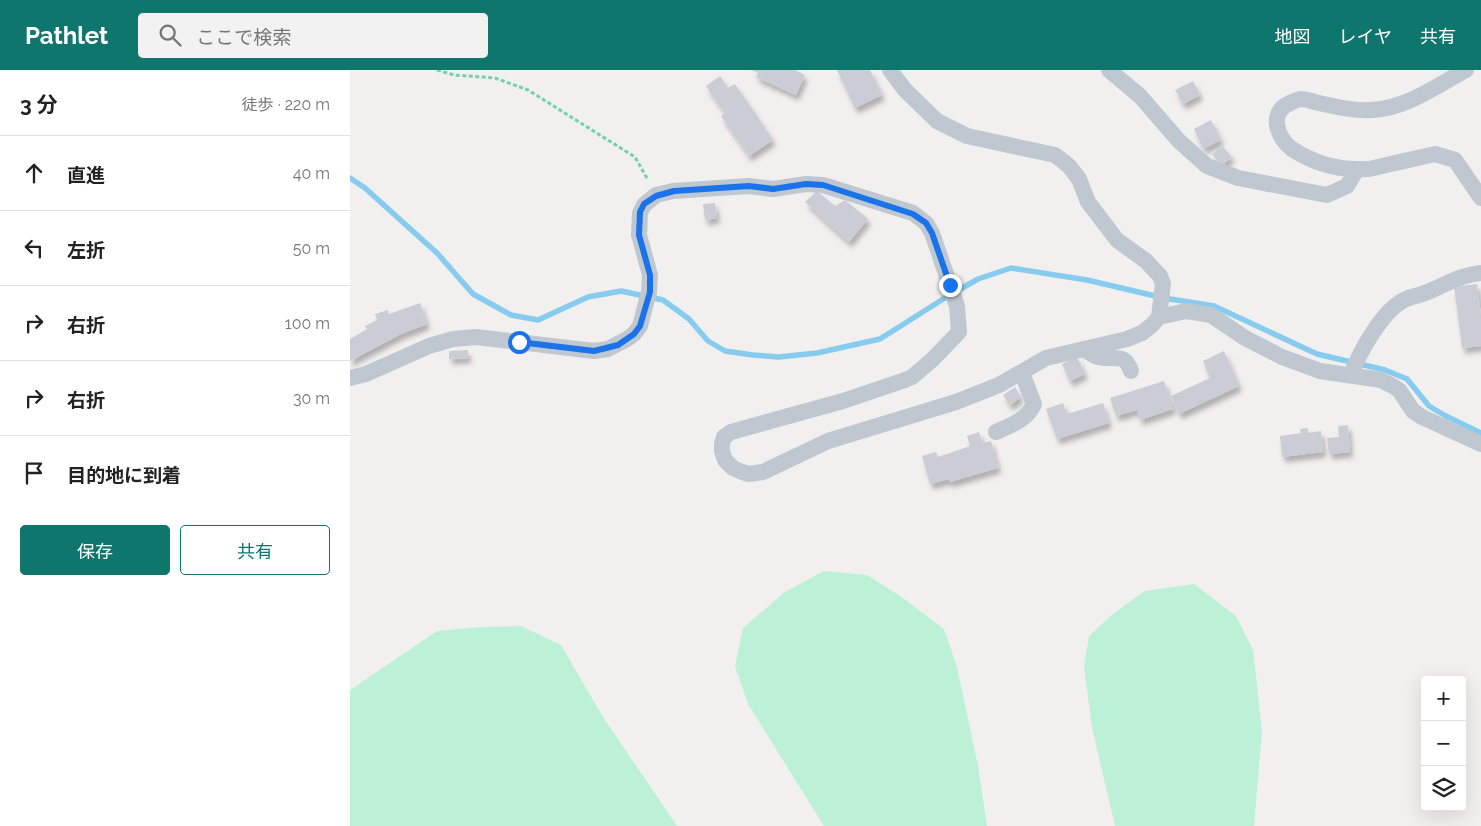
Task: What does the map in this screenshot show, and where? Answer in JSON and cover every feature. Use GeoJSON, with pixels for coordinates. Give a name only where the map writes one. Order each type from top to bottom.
{"type":"FeatureCollection","features":[{"type":"Feature","properties":{"kind":"street"},"geometry":{"type":"LineString","coordinates":[[350,378],[366,374],[429,346],[453,339],[476,337],[594,351],[618,345],[634,334],[640,326],[648,298],[650,275],[639,235],[640,212],[644,204],[656,196],[674,191],[698,189],[749,186],[773,189],[806,184],[823,185],[913,214],[926,223],[932,233],[956,301],[959,321],[958,332],[932,360],[912,377],[843,402],[731,432],[724,437],[722,451],[725,460],[733,468],[742,472],[749,474],[763,472],[828,441],[956,402],[1022,373],[1046,358],[1127,339],[1142,333],[1152,325],[1160,311],[1163,284],[1160,276],[1146,261],[1117,240],[1088,202],[1079,179],[1069,166],[1055,155],[967,136],[937,121],[905,90],[890,70]]}},
{"type":"Feature","properties":{"kind":"street"},"geometry":{"type":"LineString","coordinates":[[1109,70],[1140,96],[1179,141],[1207,166],[1238,178],[1327,195],[1347,186],[1357,169]]}},
{"type":"Feature","properties":{"kind":"street"},"geometry":{"type":"LineString","coordinates":[[1466,70],[1421,96],[1400,104],[1373,110],[1346,109],[1300,99],[1288,103],[1279,110],[1277,118],[1278,130],[1282,140],[1293,149],[1328,166],[1345,169],[1369,168],[1435,154],[1455,160],[1481,198]]}},
{"type":"Feature","properties":{"kind":"street"},"geometry":{"type":"LineString","coordinates":[[1351,376],[1365,345],[1388,312],[1404,300],[1432,290],[1452,280],[1481,273]]}},
{"type":"Feature","properties":{"kind":"street"},"geometry":{"type":"LineString","coordinates":[[1160,311],[1186,311],[1211,315],[1245,338],[1282,357],[1320,371],[1381,380],[1399,390],[1413,411],[1422,417],[1481,444]]}},
{"type":"Feature","properties":{"kind":"street"},"geometry":{"type":"LineString","coordinates":[[1084,349],[1097,357],[1122,358],[1128,364],[1131,371]]}},
{"type":"Feature","properties":{"kind":"street"},"geometry":{"type":"LineString","coordinates":[[996,432],[1021,420],[1030,413],[1034,404],[1022,373]]}},
{"type":"Feature","properties":{"kind":"path"},"geometry":{"type":"LineString","coordinates":[[437,70],[454,75],[495,78],[528,90],[635,157],[656,196]]}},
{"type":"Feature","properties":{"kind":"green space"},"geometry":{"type":"Polygon","coordinates":[[[824,571],[867,575],[903,598],[944,629],[957,667],[978,766],[987,826],[824,826],[748,704],[735,666],[743,628],[785,592],[824,571]]]}},
{"type":"Feature","properties":{"kind":"green space"},"geometry":{"type":"Polygon","coordinates":[[[1194,584],[1236,616],[1253,650],[1262,731],[1254,826],[1115,826],[1092,728],[1084,667],[1089,636],[1114,613],[1145,591],[1194,584]]]}},
{"type":"Feature","properties":{"kind":"green space"},"geometry":{"type":"Polygon","coordinates":[[[521,626],[561,645],[603,717],[677,826],[350,826],[350,690],[437,631],[521,626]]]}},
{"type":"Feature","properties":{"kind":"building"},"geometry":{"type":"Polygon","coordinates":[[[751,70],[795,70],[805,75],[796,95],[756,77],[758,73],[751,70]]]}},
{"type":"Feature","properties":{"kind":"building"},"geometry":{"type":"Polygon","coordinates":[[[837,70],[870,70],[882,95],[855,108],[837,70]]]}},
{"type":"Feature","properties":{"kind":"building"},"geometry":{"type":"Polygon","coordinates":[[[720,76],[728,88],[735,84],[773,140],[749,156],[721,116],[725,113],[706,86],[720,76]]]}},
{"type":"Feature","properties":{"kind":"building"},"geometry":{"type":"Polygon","coordinates":[[[1193,81],[1200,95],[1183,104],[1175,90],[1193,81]]]}},
{"type":"Feature","properties":{"kind":"building"},"geometry":{"type":"Polygon","coordinates":[[[1211,120],[1221,140],[1203,149],[1194,129],[1211,120]]]}},
{"type":"Feature","properties":{"kind":"building"},"geometry":{"type":"Polygon","coordinates":[[[1222,146],[1232,157],[1221,166],[1212,154],[1222,146]]]}},
{"type":"Feature","properties":{"kind":"building"},"geometry":{"type":"Polygon","coordinates":[[[817,191],[835,206],[845,200],[868,219],[849,242],[805,202],[817,191]]]}},
{"type":"Feature","properties":{"kind":"building"},"geometry":{"type":"Polygon","coordinates":[[[715,203],[717,218],[705,220],[703,204],[715,203]]]}},
{"type":"Feature","properties":{"kind":"building"},"geometry":{"type":"Polygon","coordinates":[[[1477,284],[1481,316],[1481,346],[1462,348],[1454,287],[1477,284]]]}},
{"type":"Feature","properties":{"kind":"building"},"geometry":{"type":"Polygon","coordinates":[[[420,303],[427,324],[401,334],[350,361],[350,339],[367,329],[365,326],[377,320],[375,314],[388,310],[389,314],[420,303]]]}},
{"type":"Feature","properties":{"kind":"building"},"geometry":{"type":"Polygon","coordinates":[[[468,350],[468,358],[449,359],[449,351],[468,350]]]}},
{"type":"Feature","properties":{"kind":"building"},"geometry":{"type":"Polygon","coordinates":[[[1224,351],[1239,386],[1179,414],[1171,396],[1210,378],[1203,361],[1224,351]]]}},
{"type":"Feature","properties":{"kind":"building"},"geometry":{"type":"Polygon","coordinates":[[[1077,357],[1085,374],[1070,381],[1062,364],[1077,357]]]}},
{"type":"Feature","properties":{"kind":"building"},"geometry":{"type":"Polygon","coordinates":[[[1164,381],[1173,409],[1140,420],[1137,410],[1116,416],[1110,398],[1164,381]]]}},
{"type":"Feature","properties":{"kind":"building"},"geometry":{"type":"Polygon","coordinates":[[[1015,387],[1021,397],[1010,405],[1003,395],[1015,387]]]}},
{"type":"Feature","properties":{"kind":"building"},"geometry":{"type":"Polygon","coordinates":[[[1063,403],[1067,414],[1103,403],[1109,423],[1057,439],[1046,409],[1063,403]]]}},
{"type":"Feature","properties":{"kind":"building"},"geometry":{"type":"Polygon","coordinates":[[[1348,425],[1350,452],[1329,454],[1327,438],[1339,437],[1338,426],[1348,425]]]}},
{"type":"Feature","properties":{"kind":"building"},"geometry":{"type":"Polygon","coordinates":[[[1308,428],[1308,433],[1321,431],[1323,452],[1282,457],[1280,436],[1301,433],[1300,429],[1308,428]]]}},
{"type":"Feature","properties":{"kind":"building"},"geometry":{"type":"Polygon","coordinates":[[[979,432],[982,443],[991,441],[998,468],[950,482],[949,479],[930,484],[922,456],[936,452],[938,457],[970,446],[967,436],[979,432]]]}},
{"type":"Feature","properties":{"kind":"waterway"},"geometry":{"type":"LineString","coordinates":[[350,178],[365,188],[437,253],[473,294],[511,315],[538,320],[588,297],[621,291],[663,300],[689,319],[708,341],[725,351],[779,357],[817,353],[880,339],[978,279],[1011,268],[1087,280],[1164,298],[1214,306],[1317,354],[1385,370],[1407,379],[1429,406],[1481,433]]}},
{"type":"Feature","properties":{"kind":"route"},"geometry":{"type":"LineString","coordinates":[[519,342],[594,351],[618,345],[634,334],[640,326],[650,292],[650,275],[639,235],[640,212],[644,204],[656,196],[674,191],[749,186],[773,189],[806,184],[823,185],[885,204],[913,214],[926,223],[941,256],[950,285]]}}]}
